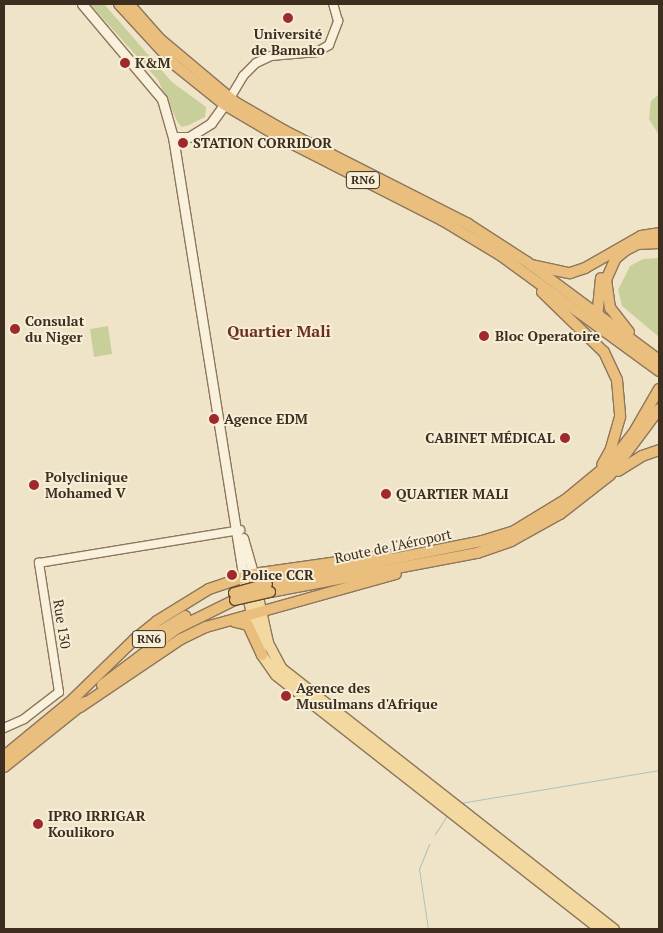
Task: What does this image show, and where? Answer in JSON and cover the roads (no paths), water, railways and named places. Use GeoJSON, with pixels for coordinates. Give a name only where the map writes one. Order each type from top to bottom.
{"type":"FeatureCollection","features":[{"type":"Feature","properties":{"kind":"highway","name":"RN6"},"geometry":{"type":"LineString","coordinates":[[119,4],[174,64],[281,138],[442,220],[500,255],[594,340],[604,352],[617,380],[620,402],[617,433],[596,474]]}},
{"type":"Feature","properties":{"kind":"highway","name":"RN6"},"geometry":{"type":"LineString","coordinates":[[129,4],[160,39],[227,101],[468,224],[530,264],[647,351]]}},
{"type":"Feature","properties":{"kind":"highway"},"geometry":{"type":"LineString","coordinates":[[530,264],[570,273],[640,236],[659,233]]}},
{"type":"Feature","properties":{"kind":"highway"},"geometry":{"type":"LineString","coordinates":[[657,364],[610,308],[606,280],[616,258],[626,250],[638,244],[659,243]]}},
{"type":"Feature","properties":{"kind":"highway"},"geometry":{"type":"LineString","coordinates":[[599,326],[596,314],[604,267],[612,252]]}},
{"type":"Feature","properties":{"kind":"highway"},"geometry":{"type":"LineString","coordinates":[[511,263],[599,326],[657,364]]}},
{"type":"Feature","properties":{"kind":"highway","name":"Route de l'Aéroport"},"geometry":{"type":"LineString","coordinates":[[4,767],[171,623],[234,596],[514,531],[549,511],[596,474],[633,434],[659,389]]}},
{"type":"Feature","properties":{"kind":"highway","name":"Route de l'Aéroport"},"geometry":{"type":"LineString","coordinates":[[268,588],[477,554],[535,529],[610,475],[659,409]]}},
{"type":"Feature","properties":{"kind":"highway"},"geometry":{"type":"LineString","coordinates":[[610,475],[642,456],[659,450]]}},
{"type":"Feature","properties":{"kind":"highway"},"geometry":{"type":"LineString","coordinates":[[77,703],[157,621],[209,590],[248,575],[385,555],[419,554]]}},
{"type":"Feature","properties":{"kind":"highway"},"geometry":{"type":"LineString","coordinates":[[77,703],[181,639],[226,622],[423,564]]}},
{"type":"Feature","properties":{"kind":"highway"},"geometry":{"type":"LineString","coordinates":[[226,622],[248,625],[262,655]]}},
{"type":"Feature","properties":{"kind":"highway","name":"Route de l'Aéroport"},"geometry":{"type":"LineString","coordinates":[[4,756],[77,703]]}},
{"type":"Feature","properties":{"kind":"main road"},"geometry":{"type":"LineString","coordinates":[[82,4],[162,99],[173,137],[234,509],[256,614],[262,655],[276,675],[600,929]]}},
{"type":"Feature","properties":{"kind":"main road"},"geometry":{"type":"LineString","coordinates":[[173,137],[189,137],[211,123],[227,101]]}},
{"type":"Feature","properties":{"kind":"main road"},"geometry":{"type":"LineString","coordinates":[[256,614],[271,652],[282,669],[614,929]]}},
{"type":"Feature","properties":{"kind":"street"},"geometry":{"type":"LineString","coordinates":[[227,101],[243,76],[256,63],[271,56],[317,52],[329,45],[338,21],[333,4]]}},
{"type":"Feature","properties":{"kind":"street","name":"Rue 130"},"geometry":{"type":"LineString","coordinates":[[4,728],[24,719],[58,695],[60,689],[39,563],[238,531]]}},
{"type":"Feature","properties":{"kind":"waterway"},"geometry":{"type":"LineString","coordinates":[[460,803],[659,770]]}},
{"type":"Feature","properties":{"kind":"waterway"},"geometry":{"type":"LineString","coordinates":[[435,834],[446,817]]}},
{"type":"Feature","properties":{"kind":"waterway"},"geometry":{"type":"LineString","coordinates":[[428,929],[419,869],[429,844]]}},
{"type":"Feature","properties":{"kind":"place","name":"Université de Bamako"},"geometry":{"type":"Point","coordinates":[288,18]}},
{"type":"Feature","properties":{"kind":"place","name":"K&M"},"geometry":{"type":"Point","coordinates":[125,63]}},
{"type":"Feature","properties":{"kind":"place","name":"STATION CORRIDOR"},"geometry":{"type":"Point","coordinates":[183,143]}},
{"type":"Feature","properties":{"kind":"place","name":"Consulat du Niger"},"geometry":{"type":"Point","coordinates":[15,329]}},
{"type":"Feature","properties":{"kind":"place","name":"Bloc Operatoire"},"geometry":{"type":"Point","coordinates":[484,336]}},
{"type":"Feature","properties":{"kind":"place","name":"Agence EDM"},"geometry":{"type":"Point","coordinates":[214,419]}},
{"type":"Feature","properties":{"kind":"place","name":"CABINET MÉDICAL"},"geometry":{"type":"Point","coordinates":[565,438]}},
{"type":"Feature","properties":{"kind":"place","name":"Polyclinique Mohamed V"},"geometry":{"type":"Point","coordinates":[34,485]}},
{"type":"Feature","properties":{"kind":"place","name":"QUARTIER MALI"},"geometry":{"type":"Point","coordinates":[386,494]}},
{"type":"Feature","properties":{"kind":"place","name":"Police CCR"},"geometry":{"type":"Point","coordinates":[232,575]}},
{"type":"Feature","properties":{"kind":"place","name":"Agence des Musulmans d'Afrique"},"geometry":{"type":"Point","coordinates":[286,696]}},
{"type":"Feature","properties":{"kind":"place","name":"IPRO IRRIGAR Koulikoro"},"geometry":{"type":"Point","coordinates":[38,824]}},
{"type":"Feature","properties":{"kind":"district","name":"Quartier Mali"},"geometry":{"type":"Point","coordinates":[279,331]}}]}
